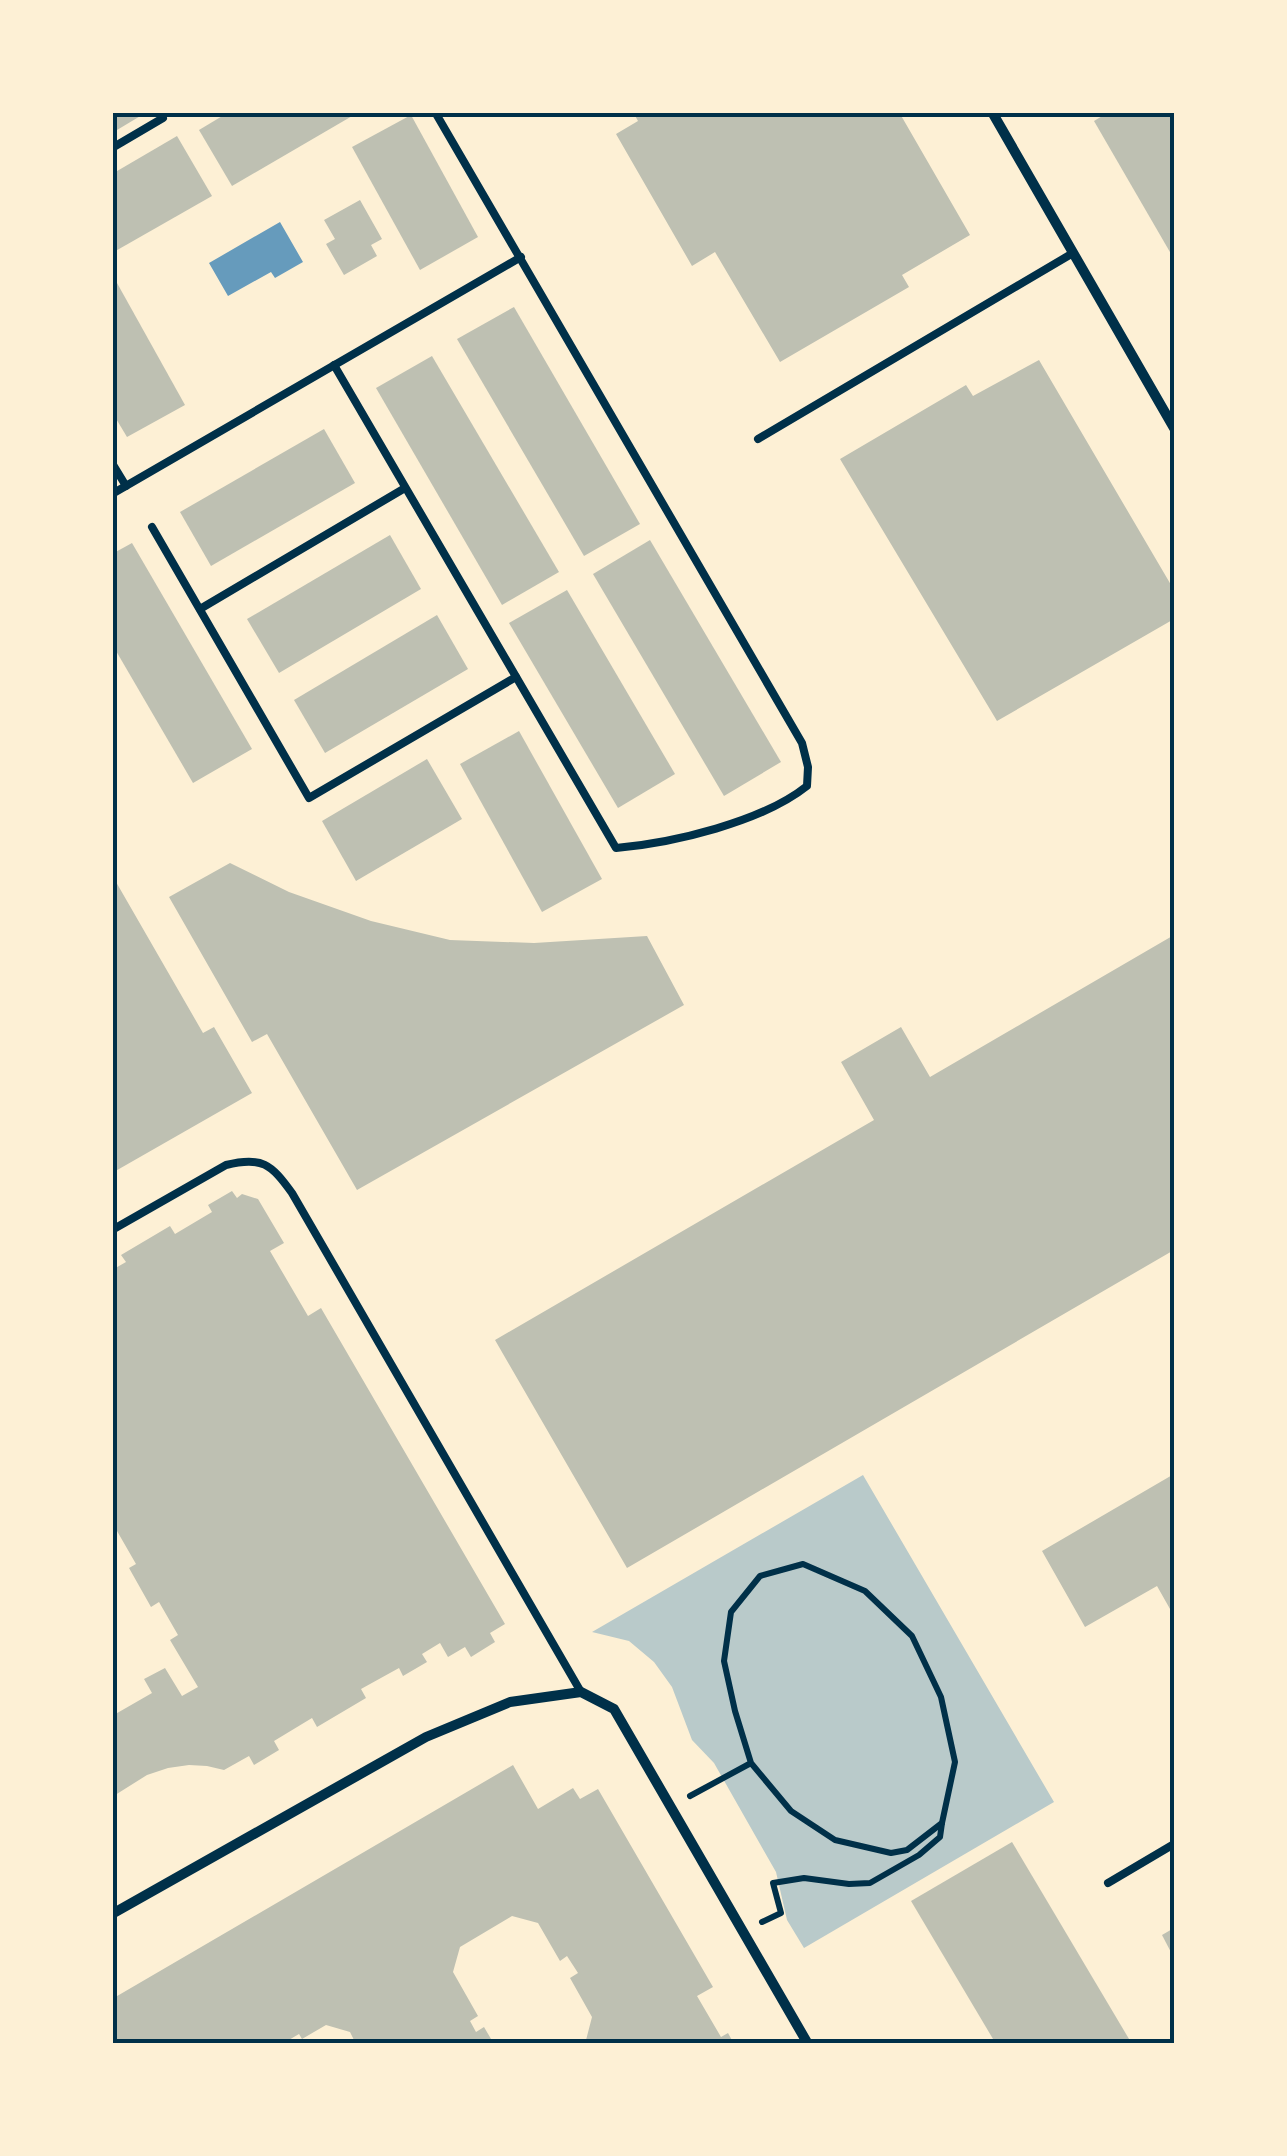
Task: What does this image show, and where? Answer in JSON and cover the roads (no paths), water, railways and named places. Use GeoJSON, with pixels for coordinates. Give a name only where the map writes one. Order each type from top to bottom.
{"type":"FeatureCollection","features":[{"type":"Feature","properties":{"kind":"street"},"geometry":{"type":"LineString","coordinates":[[992,112],[1174,428]]}},
{"type":"Feature","properties":{"kind":"street"},"geometry":{"type":"LineString","coordinates":[[112,1914],[426,1737],[510,1702],[581,1692],[614,1709],[808,2044]]}},
{"type":"Feature","properties":{"kind":"lane"},"geometry":{"type":"LineString","coordinates":[[334,365],[616,848],[651,845],[753,815],[807,786],[808,768],[802,743],[435,112]]}},
{"type":"Feature","properties":{"kind":"lane"},"geometry":{"type":"LineString","coordinates":[[112,148],[163,118]]}},
{"type":"Feature","properties":{"kind":"lane"},"geometry":{"type":"LineString","coordinates":[[758,439],[1073,253]]}},
{"type":"Feature","properties":{"kind":"lane"},"geometry":{"type":"LineString","coordinates":[[112,494],[521,258]]}},
{"type":"Feature","properties":{"kind":"lane"},"geometry":{"type":"LineString","coordinates":[[112,463],[126,486]]}},
{"type":"Feature","properties":{"kind":"lane"},"geometry":{"type":"LineString","coordinates":[[200,610],[406,488]]}},
{"type":"Feature","properties":{"kind":"lane"},"geometry":{"type":"LineString","coordinates":[[152,527],[309,798],[516,677]]}},
{"type":"Feature","properties":{"kind":"lane"},"geometry":{"type":"LineString","coordinates":[[112,1230],[226,1165],[246,1160],[274,1168],[581,1692]]}},
{"type":"Feature","properties":{"kind":"lane"},"geometry":{"type":"LineString","coordinates":[[1108,1883],[1174,1844]]}},
{"type":"Feature","properties":{"kind":"water"},"geometry":{"type":"Polygon","coordinates":[[[280,222],[303,262],[275,278],[271,272],[228,296],[209,263],[280,222]]]}}]}
